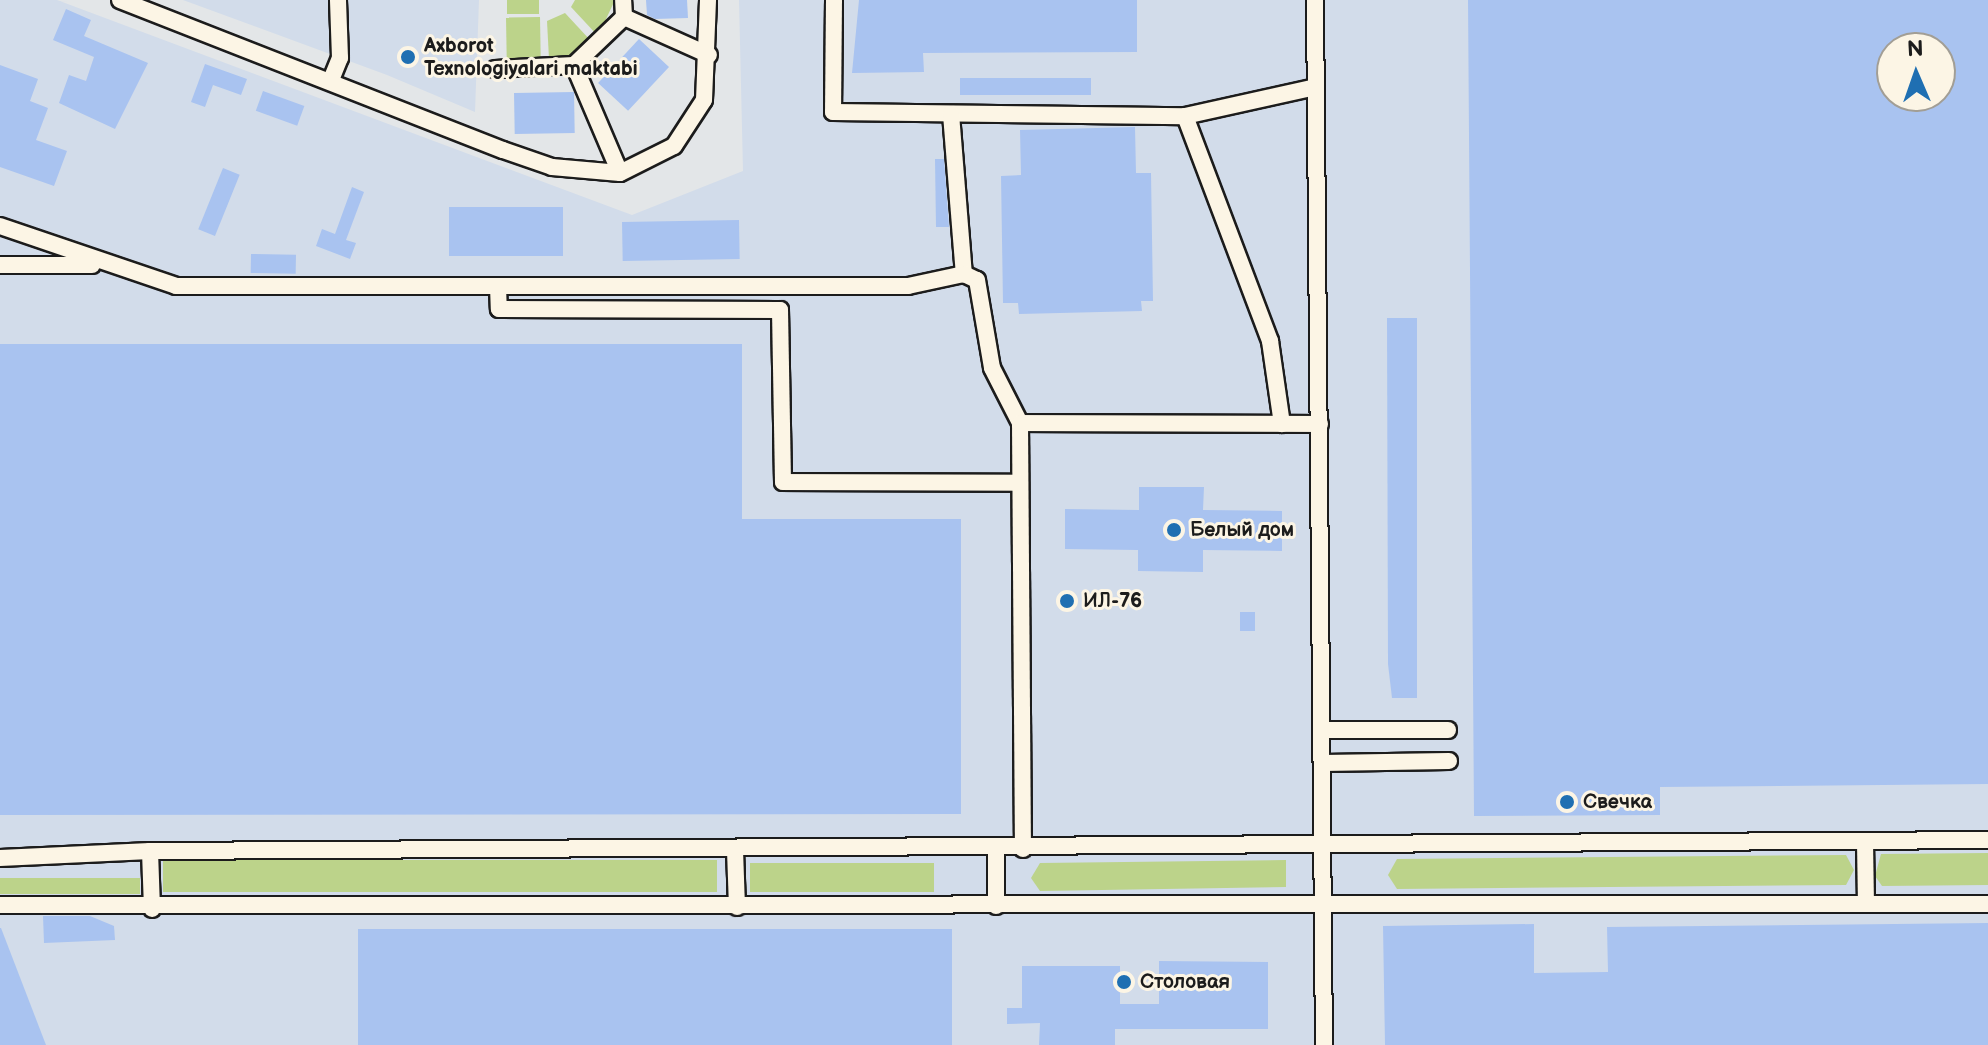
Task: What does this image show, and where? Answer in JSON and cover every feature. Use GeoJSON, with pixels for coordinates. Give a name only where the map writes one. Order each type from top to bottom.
{"type":"FeatureCollection","features":[{"type":"Feature","properties":{"kind":"street"},"geometry":{"type":"LineString","coordinates":[[120,0],[552,167],[620,173],[674,146],[704,100],[709,55],[708,0]]}},
{"type":"Feature","properties":{"kind":"street"},"geometry":{"type":"LineString","coordinates":[[331,80],[340,58],[338,0]]}},
{"type":"Feature","properties":{"kind":"street"},"geometry":{"type":"LineString","coordinates":[[495,69],[574,65],[624,17],[623,0]]}},
{"type":"Feature","properties":{"kind":"street"},"geometry":{"type":"LineString","coordinates":[[834,0],[833,112],[1185,116],[1316,87]]}},
{"type":"Feature","properties":{"kind":"street"},"geometry":{"type":"LineString","coordinates":[[1315,0],[1324,1045]]}},
{"type":"Feature","properties":{"kind":"street"},"geometry":{"type":"LineString","coordinates":[[624,17],[709,55]]}},
{"type":"Feature","properties":{"kind":"street"},"geometry":{"type":"LineString","coordinates":[[574,65],[620,173]]}},
{"type":"Feature","properties":{"kind":"street"},"geometry":{"type":"LineString","coordinates":[[951,114],[964,274]]}},
{"type":"Feature","properties":{"kind":"street"},"geometry":{"type":"LineString","coordinates":[[1185,116],[1270,341],[1282,424]]}},
{"type":"Feature","properties":{"kind":"street"},"geometry":{"type":"LineString","coordinates":[[0,226],[105,265],[176,286],[908,286],[964,274],[980,285],[992,368],[1020,423],[1023,849]]}},
{"type":"Feature","properties":{"kind":"street"},"geometry":{"type":"LineString","coordinates":[[0,265],[105,265]]}},
{"type":"Feature","properties":{"kind":"street"},"geometry":{"type":"LineString","coordinates":[[498,286],[499,309],[780,310],[783,482],[1020,483]]}},
{"type":"Feature","properties":{"kind":"street"},"geometry":{"type":"LineString","coordinates":[[1020,423],[1320,424]]}},
{"type":"Feature","properties":{"kind":"street"},"geometry":{"type":"LineString","coordinates":[[1322,730],[1448,730]]}},
{"type":"Feature","properties":{"kind":"street"},"geometry":{"type":"LineString","coordinates":[[1323,763],[1449,761]]}},
{"type":"Feature","properties":{"kind":"street"},"geometry":{"type":"LineString","coordinates":[[0,858],[150,851],[996,850],[1988,840]]}},
{"type":"Feature","properties":{"kind":"street"},"geometry":{"type":"LineString","coordinates":[[1865,841],[1866,904]]}},
{"type":"Feature","properties":{"kind":"street"},"geometry":{"type":"LineString","coordinates":[[735,850],[737,907]]}},
{"type":"Feature","properties":{"kind":"street"},"geometry":{"type":"LineString","coordinates":[[996,850],[996,906]]}},
{"type":"Feature","properties":{"kind":"street"},"geometry":{"type":"LineString","coordinates":[[150,851],[152,909]]}},
{"type":"Feature","properties":{"kind":"street"},"geometry":{"type":"LineString","coordinates":[[0,905],[152,909],[1988,904]]}},
{"type":"Feature","properties":{"kind":"shaded area"},"geometry":{"type":"Polygon","coordinates":[[[0,0],[57,0],[632,215],[743,171],[739,0],[1988,0],[1988,1045],[0,1045],[0,0]]]}},
{"type":"Feature","properties":{"kind":"shaded area","name":"Axborot Texnologiyalari maktabi"},"geometry":{"type":"Polygon","coordinates":[[[183,0],[479,0],[475,112],[387,75],[183,0]]]}},
{"type":"Feature","properties":{"kind":"green space"},"geometry":{"type":"Polygon","coordinates":[[[507,0],[539,0],[539,14],[507,14],[507,0]]]}},
{"type":"Feature","properties":{"kind":"green space"},"geometry":{"type":"Polygon","coordinates":[[[575,0],[615,0],[598,36],[571,7],[575,0]]]}},
{"type":"Feature","properties":{"kind":"green space"},"geometry":{"type":"Polygon","coordinates":[[[565,13],[591,41],[570,58],[549,59],[547,21],[565,13]]]}},
{"type":"Feature","properties":{"kind":"green space"},"geometry":{"type":"Polygon","coordinates":[[[540,17],[541,58],[507,59],[506,18],[540,17]]]}},
{"type":"Feature","properties":{"kind":"green space"},"geometry":{"type":"Polygon","coordinates":[[[1988,853],[1988,885],[1882,886],[1875,876],[1881,854],[1988,853]]]}},
{"type":"Feature","properties":{"kind":"green space"},"geometry":{"type":"Polygon","coordinates":[[[1846,855],[1854,870],[1846,885],[1397,889],[1388,875],[1397,859],[1846,855]]]}},
{"type":"Feature","properties":{"kind":"green space"},"geometry":{"type":"Polygon","coordinates":[[[163,860],[717,860],[717,892],[163,892],[163,860]]]}},
{"type":"Feature","properties":{"kind":"green space"},"geometry":{"type":"Polygon","coordinates":[[[1286,860],[1286,887],[1040,891],[1031,878],[1040,863],[1286,860]]]}},
{"type":"Feature","properties":{"kind":"green space"},"geometry":{"type":"Polygon","coordinates":[[[750,863],[934,863],[934,892],[750,892],[750,863]]]}},
{"type":"Feature","properties":{"kind":"green space"},"geometry":{"type":"Polygon","coordinates":[[[0,878],[140,878],[140,894],[0,894],[0,878]]]}},
{"type":"Feature","properties":{"kind":"building"},"geometry":{"type":"Polygon","coordinates":[[[646,0],[687,0],[688,18],[655,19],[647,15],[646,0]]]}},
{"type":"Feature","properties":{"kind":"building"},"geometry":{"type":"Polygon","coordinates":[[[859,0],[1137,0],[1137,52],[923,53],[924,72],[852,73],[859,0]]]}},
{"type":"Feature","properties":{"kind":"building"},"geometry":{"type":"Polygon","coordinates":[[[1468,0],[1988,0],[1988,784],[1660,787],[1660,815],[1474,816],[1468,0]]]}},
{"type":"Feature","properties":{"kind":"building"},"geometry":{"type":"Polygon","coordinates":[[[66,9],[91,20],[84,36],[148,63],[115,129],[59,103],[69,75],[86,81],[94,57],[53,40],[66,9]]]}},
{"type":"Feature","properties":{"kind":"building"},"geometry":{"type":"Polygon","coordinates":[[[639,39],[669,67],[628,111],[598,83],[639,39]]]}},
{"type":"Feature","properties":{"kind":"building"},"geometry":{"type":"Polygon","coordinates":[[[205,64],[247,79],[241,95],[213,85],[205,107],[191,102],[205,64]]]}},
{"type":"Feature","properties":{"kind":"building"},"geometry":{"type":"Polygon","coordinates":[[[0,65],[38,79],[30,101],[48,108],[36,140],[67,151],[54,186],[0,167],[0,65]]]}},
{"type":"Feature","properties":{"kind":"building"},"geometry":{"type":"Polygon","coordinates":[[[960,78],[1091,78],[1091,95],[960,95],[960,78]]]}},
{"type":"Feature","properties":{"kind":"building"},"geometry":{"type":"Polygon","coordinates":[[[263,91],[304,106],[297,126],[256,111],[263,91]]]}},
{"type":"Feature","properties":{"kind":"building"},"geometry":{"type":"Polygon","coordinates":[[[574,92],[575,133],[515,134],[514,93],[574,92]]]}},
{"type":"Feature","properties":{"kind":"building"},"geometry":{"type":"Polygon","coordinates":[[[1135,127],[1136,173],[1151,173],[1153,301],[1141,301],[1142,311],[1019,314],[1018,303],[1003,303],[1001,176],[1021,175],[1020,130],[1135,127]]]}},
{"type":"Feature","properties":{"kind":"building"},"geometry":{"type":"Polygon","coordinates":[[[935,159],[944,159],[949,227],[936,227],[935,159]]]}},
{"type":"Feature","properties":{"kind":"building"},"geometry":{"type":"Polygon","coordinates":[[[223,168],[240,175],[215,236],[198,229],[223,168]]]}},
{"type":"Feature","properties":{"kind":"building"},"geometry":{"type":"Polygon","coordinates":[[[352,187],[364,192],[346,240],[356,243],[350,259],[316,246],[322,229],[335,234],[352,187]]]}},
{"type":"Feature","properties":{"kind":"building"},"geometry":{"type":"Polygon","coordinates":[[[449,207],[563,207],[563,256],[449,256],[449,207]]]}},
{"type":"Feature","properties":{"kind":"building"},"geometry":{"type":"Polygon","coordinates":[[[739,220],[740,259],[623,261],[622,222],[739,220]]]}},
{"type":"Feature","properties":{"kind":"building"},"geometry":{"type":"Polygon","coordinates":[[[251,254],[296,255],[296,274],[251,273],[251,254]]]}},
{"type":"Feature","properties":{"kind":"building"},"geometry":{"type":"Polygon","coordinates":[[[1387,318],[1417,318],[1417,698],[1392,698],[1388,664],[1387,318]]]}},
{"type":"Feature","properties":{"kind":"building"},"geometry":{"type":"Polygon","coordinates":[[[0,344],[742,344],[742,519],[961,519],[961,814],[0,815],[0,344]]]}},
{"type":"Feature","properties":{"kind":"building","name":"Белый дом"},"geometry":{"type":"Polygon","coordinates":[[[1139,487],[1204,487],[1203,510],[1282,511],[1282,551],[1203,550],[1203,572],[1138,571],[1138,550],[1065,549],[1065,509],[1139,510],[1139,487]]]}},
{"type":"Feature","properties":{"kind":"building"},"geometry":{"type":"Polygon","coordinates":[[[1240,612],[1255,612],[1255,631],[1240,631],[1240,612]]]}},
{"type":"Feature","properties":{"kind":"building"},"geometry":{"type":"Polygon","coordinates":[[[43,916],[90,916],[114,926],[115,940],[44,943],[43,916]]]}},
{"type":"Feature","properties":{"kind":"building"},"geometry":{"type":"Polygon","coordinates":[[[1988,923],[1988,1045],[1385,1045],[1383,926],[1534,924],[1534,973],[1608,972],[1607,927],[1988,923]]]}},
{"type":"Feature","properties":{"kind":"building"},"geometry":{"type":"Polygon","coordinates":[[[1,928],[46,1045],[0,1045],[1,928]]]}},
{"type":"Feature","properties":{"kind":"building"},"geometry":{"type":"Polygon","coordinates":[[[358,929],[952,929],[952,1045],[358,1045],[358,929]]]}},
{"type":"Feature","properties":{"kind":"building"},"geometry":{"type":"Polygon","coordinates":[[[1159,961],[1268,962],[1268,1029],[1115,1029],[1115,1045],[1039,1045],[1040,1023],[1007,1024],[1007,1008],[1022,1008],[1022,966],[1120,966],[1120,1004],[1159,1004],[1159,961]]]}},
{"type":"Feature","properties":{"kind":"place","name":"Axborot Texnologiyalari maktabi"},"geometry":{"type":"Point","coordinates":[408,57]}},
{"type":"Feature","properties":{"kind":"place","name":"Белый дом"},"geometry":{"type":"Point","coordinates":[1174,530]}},
{"type":"Feature","properties":{"kind":"place","name":"ИЛ-76"},"geometry":{"type":"Point","coordinates":[1067,601]}},
{"type":"Feature","properties":{"kind":"place","name":"Свечка"},"geometry":{"type":"Point","coordinates":[1567,802]}},
{"type":"Feature","properties":{"kind":"place","name":"Столовая"},"geometry":{"type":"Point","coordinates":[1124,982]}}]}
